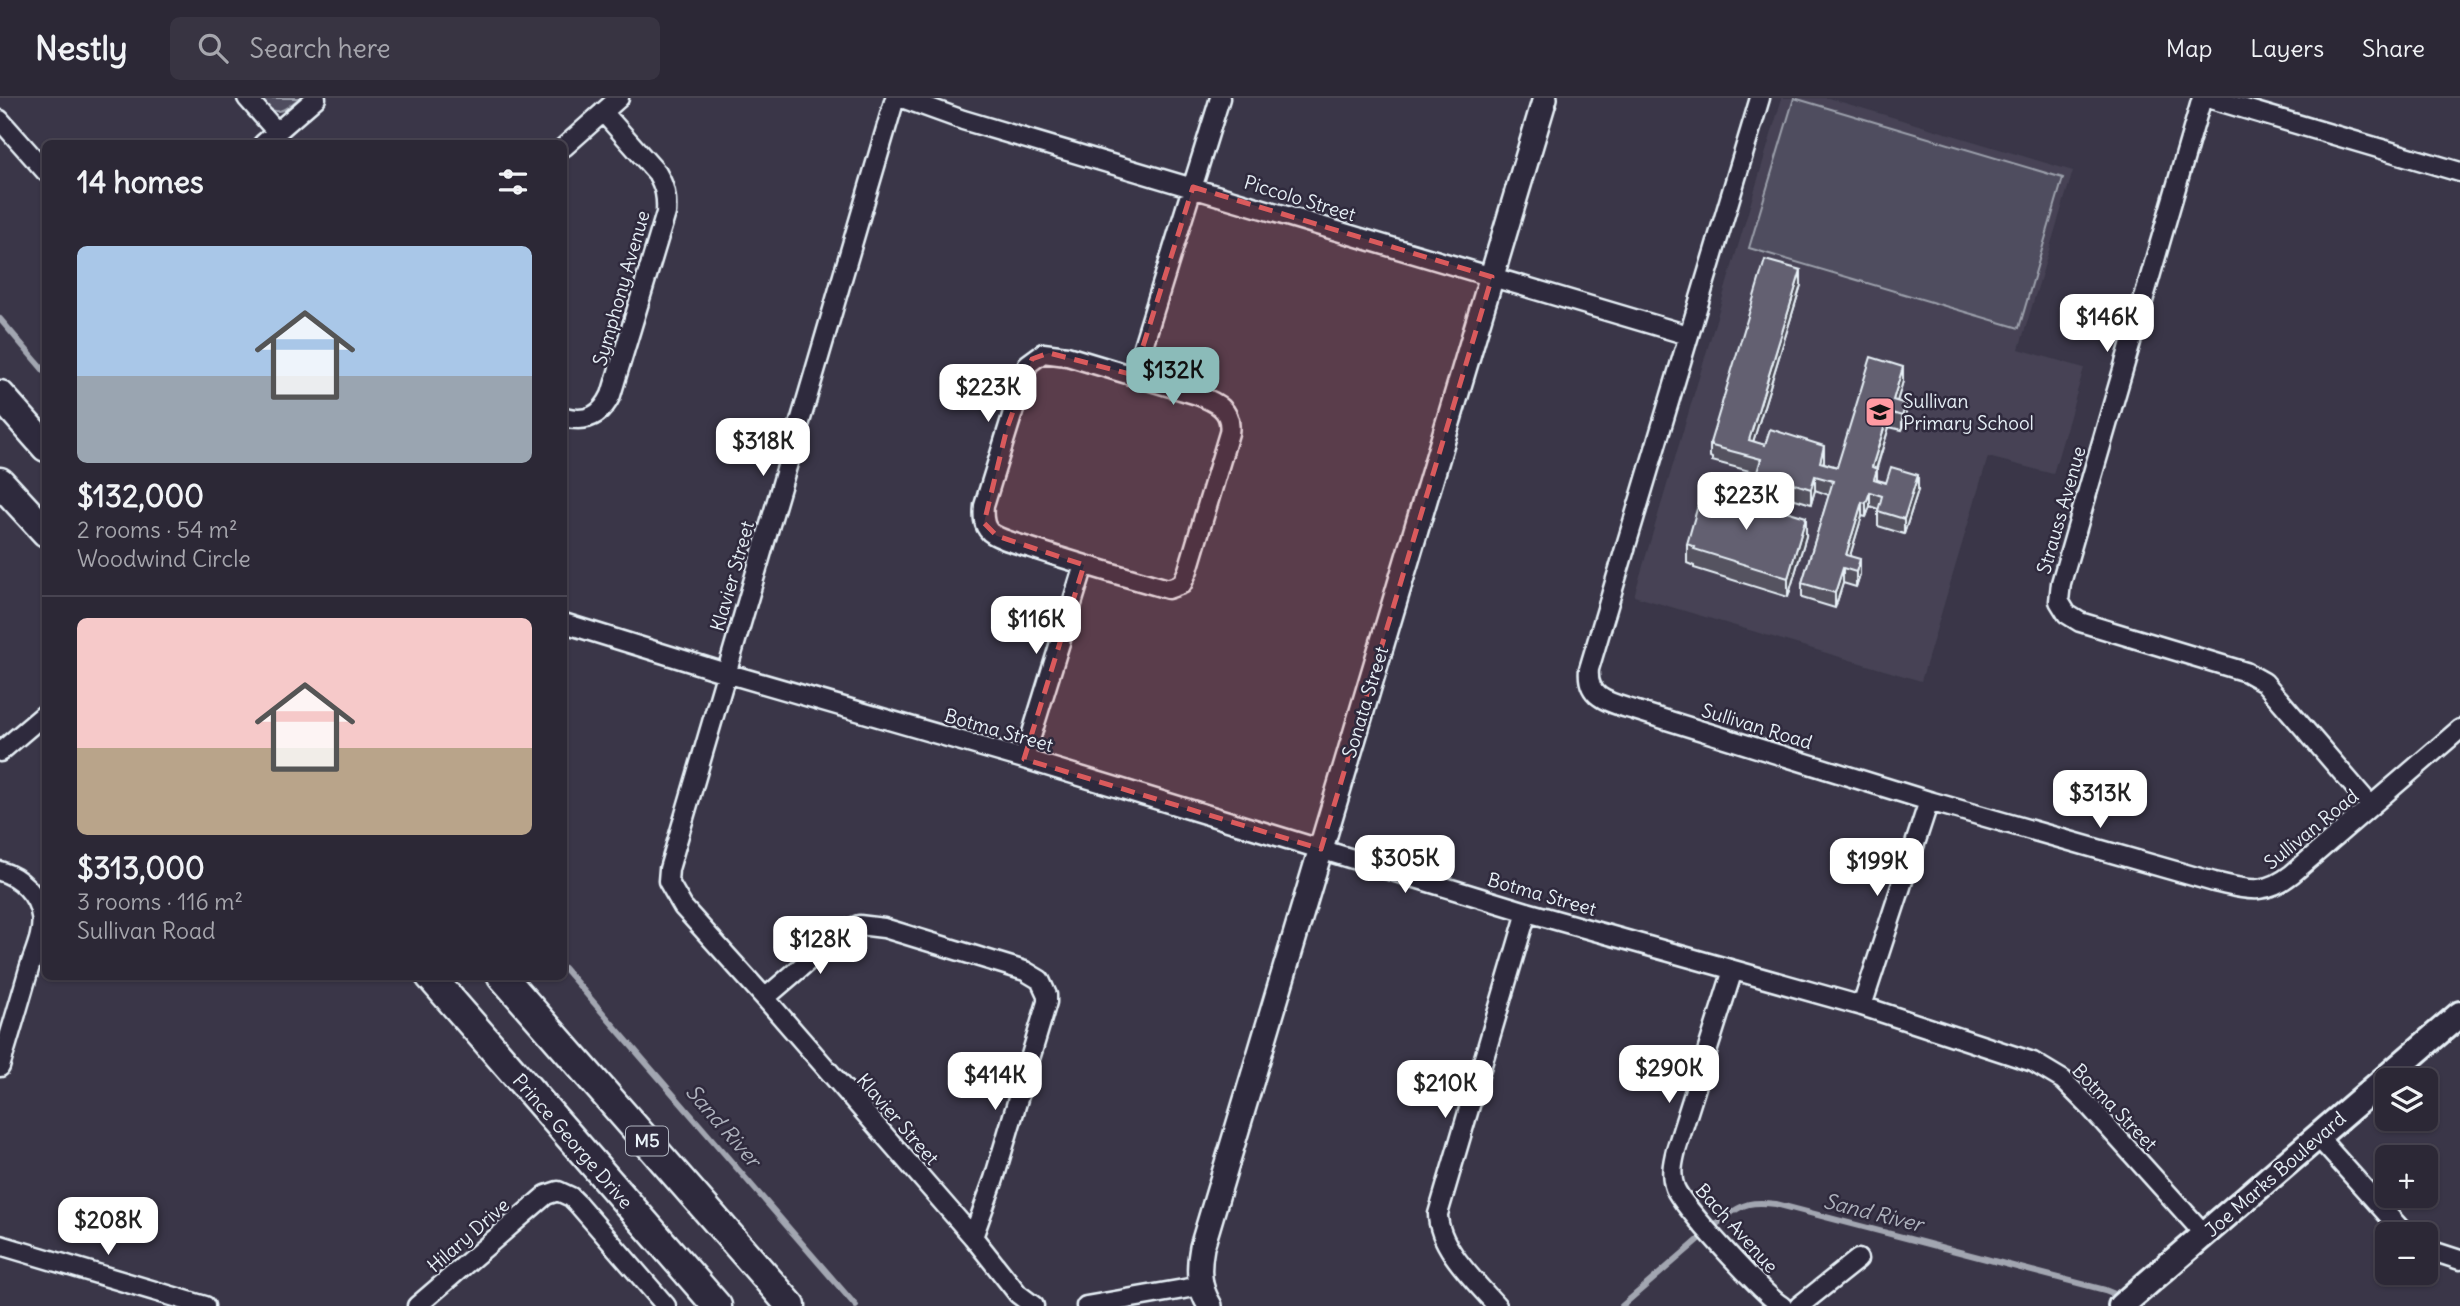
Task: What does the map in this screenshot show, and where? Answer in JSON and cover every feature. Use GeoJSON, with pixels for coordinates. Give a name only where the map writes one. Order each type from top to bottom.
{"type":"FeatureCollection","features":[{"type":"Feature","properties":{"kind":"main road"},"geometry":{"type":"LineString","coordinates":[[0,395],[42,442]]}},
{"type":"Feature","properties":{"kind":"main road"},"geometry":{"type":"LineString","coordinates":[[0,482],[42,527]]}},
{"type":"Feature","properties":{"kind":"main road","name":"Prince George Drive"},"geometry":{"type":"LineString","coordinates":[[433,980],[717,1306]]}},
{"type":"Feature","properties":{"kind":"main road","name":"M5"},"geometry":{"type":"LineString","coordinates":[[506,980],[791,1306]]}},
{"type":"Feature","properties":{"kind":"main road","name":"Joe Marks Boulevard"},"geometry":{"type":"LineString","coordinates":[[2121,1306],[2460,1014]]}},
{"type":"Feature","properties":{"kind":"street"},"geometry":{"type":"LineString","coordinates":[[247,98],[270,138],[316,98]]}},
{"type":"Feature","properties":{"kind":"street"},"geometry":{"type":"LineString","coordinates":[[567,144],[619,98]]}},
{"type":"Feature","properties":{"kind":"street","name":"Klavier Street"},"geometry":{"type":"LineString","coordinates":[[895,98],[669,869],[668,881],[682,907],[973,1237],[1018,1294],[1034,1306]]}},
{"type":"Feature","properties":{"kind":"street","name":"Piccolo Street"},"geometry":{"type":"LineString","coordinates":[[902,98],[963,120],[1688,335]]}},
{"type":"Feature","properties":{"kind":"street"},"geometry":{"type":"LineString","coordinates":[[1134,375],[1220,98]]}},
{"type":"Feature","properties":{"kind":"street","name":"Sonata Street"},"geometry":{"type":"LineString","coordinates":[[1205,1296],[1199,1273],[1202,1247],[1545,98]]}},
{"type":"Feature","properties":{"kind":"street","name":"Sullivan Road"},"geometry":{"type":"LineString","coordinates":[[1760,98],[1589,669],[1592,691],[1608,702],[1929,801],[2214,882],[2259,890],[2280,883],[2460,729]]}},
{"type":"Feature","properties":{"kind":"street","name":"Strauss Avenue"},"geometry":{"type":"LineString","coordinates":[[2202,98],[2065,570],[2059,601],[2067,614],[2081,622],[2246,672],[2264,682],[2371,806]]}},
{"type":"Feature","properties":{"kind":"street"},"geometry":{"type":"LineString","coordinates":[[2208,98],[2460,172]]}},
{"type":"Feature","properties":{"kind":"street","name":"Symphony Avenue"},"geometry":{"type":"LineString","coordinates":[[567,417],[578,420],[594,417],[602,411],[611,395],[666,213],[664,184],[603,112]]}},
{"type":"Feature","properties":{"kind":"street"},"geometry":{"type":"LineString","coordinates":[[0,120],[42,167]]}},
{"type":"Feature","properties":{"kind":"street"},"geometry":{"type":"LineString","coordinates":[[1043,353],[1067,356],[1134,375],[1212,400],[1227,412],[1231,424],[1199,539],[1182,584],[1168,589],[998,536],[989,531],[984,523],[984,506],[1028,364],[1032,359],[1043,353]]}},
{"type":"Feature","properties":{"kind":"street"},"geometry":{"type":"LineString","coordinates":[[1024,759],[1084,565]]}},
{"type":"Feature","properties":{"kind":"street","name":"Botma Street"},"geometry":{"type":"LineString","coordinates":[[567,624],[1527,912],[1863,1006],[2033,1062],[2063,1080],[2090,1107],[2205,1235]]}},
{"type":"Feature","properties":{"kind":"street"},"geometry":{"type":"LineString","coordinates":[[0,752],[42,716]]}},
{"type":"Feature","properties":{"kind":"street"},"geometry":{"type":"LineString","coordinates":[[1863,1006],[1929,801]]}},
{"type":"Feature","properties":{"kind":"street"},"geometry":{"type":"LineString","coordinates":[[0,871],[18,879],[28,888],[41,916],[38,940],[0,1067]]}},
{"type":"Feature","properties":{"kind":"street"},"geometry":{"type":"LineString","coordinates":[[1497,1306],[1450,1251],[1442,1236],[1438,1214],[1527,912]]}},
{"type":"Feature","properties":{"kind":"street"},"geometry":{"type":"LineString","coordinates":[[765,998],[842,932],[859,925],[897,932],[1025,971],[1040,979],[1047,995],[1042,1023],[994,1179],[973,1237]]}},
{"type":"Feature","properties":{"kind":"street","name":"Bach Avenue"},"geometry":{"type":"LineString","coordinates":[[1733,970],[1690,1102],[1672,1170],[1676,1191],[1758,1285],[1782,1306]]}},
{"type":"Feature","properties":{"kind":"street"},"geometry":{"type":"LineString","coordinates":[[2318,1137],[2394,1222]]}},
{"type":"Feature","properties":{"kind":"street","name":"Hilary Drive"},"geometry":{"type":"LineString","coordinates":[[417,1306],[546,1195],[558,1191],[570,1197],[666,1306]]}},
{"type":"Feature","properties":{"kind":"street"},"geometry":{"type":"LineString","coordinates":[[0,1245],[153,1298],[205,1306]]}},
{"type":"Feature","properties":{"kind":"street"},"geometry":{"type":"LineString","coordinates":[[2438,1253],[2460,1260]]}},
{"type":"Feature","properties":{"kind":"street"},"geometry":{"type":"LineString","coordinates":[[1799,1306],[1858,1259]]}},
{"type":"Feature","properties":{"kind":"street"},"geometry":{"type":"LineString","coordinates":[[1086,1306],[1205,1296]]}},
{"type":"Feature","properties":{"kind":"highlighted area"},"geometry":{"type":"Polygon","coordinates":[[[1193,187],[1492,277],[1321,849],[1024,759],[1084,565],[997,536],[984,523],[1007,428],[1032,359],[1049,353],[1134,375],[1193,187]]]}},
{"type":"Feature","properties":{"kind":"shaded area"},"geometry":{"type":"Polygon","coordinates":[[[256,98],[299,98],[287,108],[278,111],[268,108],[256,98]]]}},
{"type":"Feature","properties":{"kind":"shaded area","name":"Sullivan Primary School"},"geometry":{"type":"Polygon","coordinates":[[[1782,98],[1828,98],[2073,171],[2019,349],[2084,368],[2053,474],[1988,457],[1921,681],[1634,596],[1782,98]]]}},
{"type":"Feature","properties":{"kind":"shaded area"},"geometry":{"type":"Polygon","coordinates":[[[1794,98],[2063,178],[2019,328],[1749,248],[1794,98]]]}},
{"type":"Feature","properties":{"kind":"building"},"geometry":{"type":"Polygon","coordinates":[[[1765,260],[1801,270],[1749,440],[1765,445],[1770,429],[1824,446],[1820,462],[1837,467],[1871,357],[1903,367],[1893,400],[1906,404],[1902,416],[1889,412],[1872,467],[1877,469],[1874,479],[1886,483],[1891,467],[1918,475],[1904,519],[1878,511],[1882,496],[1870,492],[1866,503],[1862,502],[1846,555],[1860,559],[1856,572],[1843,568],[1835,593],[1802,583],[1833,481],[1815,476],[1811,489],[1757,472],[1761,459],[1712,446],[1710,443],[1765,260]]]}},
{"type":"Feature","properties":{"kind":"building"},"geometry":{"type":"Polygon","coordinates":[[[1703,488],[1806,517],[1788,578],[1694,549],[1695,547],[1687,544],[1703,488]]]}},
{"type":"Feature","properties":{"kind":"waterway","name":"Sand River"},"geometry":{"type":"LineString","coordinates":[[0,319],[42,368]]}},
{"type":"Feature","properties":{"kind":"waterway","name":"Sand River"},"geometry":{"type":"LineString","coordinates":[[567,971],[856,1306]]}},
{"type":"Feature","properties":{"kind":"waterway","name":"Sand River"},"geometry":{"type":"LineString","coordinates":[[1622,1306],[1725,1217],[1743,1206],[1761,1203],[1776,1204],[2120,1296]]}},
{"type":"Feature","properties":{"kind":"place","name":"Sullivan Primary School"},"geometry":{"type":"Point","coordinates":[1880,412]}}]}
